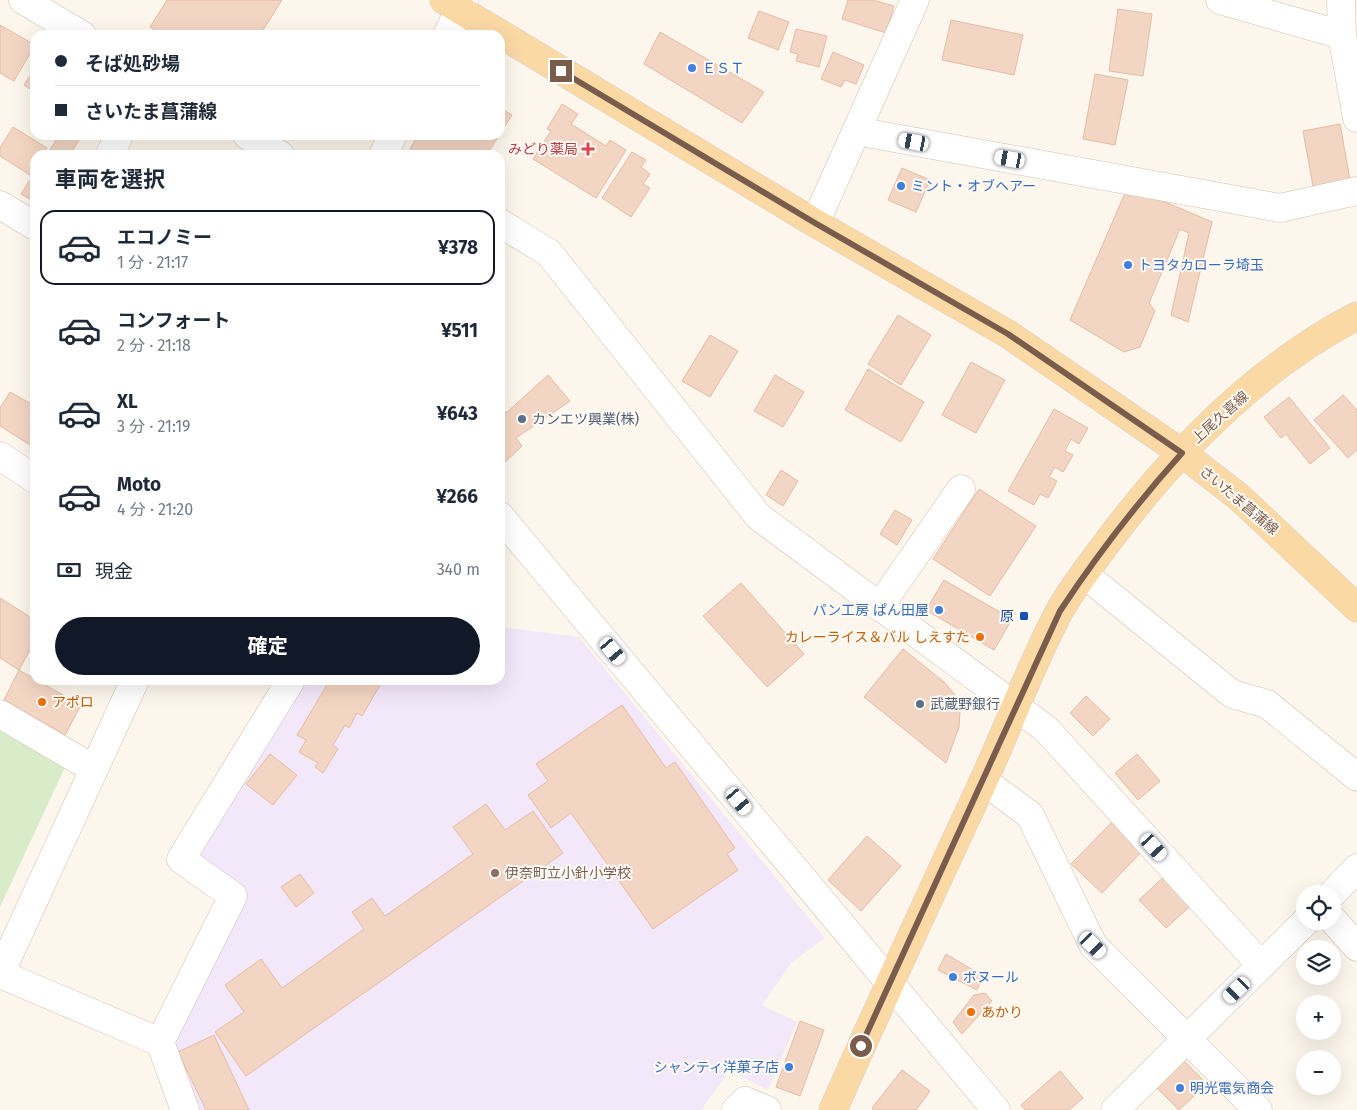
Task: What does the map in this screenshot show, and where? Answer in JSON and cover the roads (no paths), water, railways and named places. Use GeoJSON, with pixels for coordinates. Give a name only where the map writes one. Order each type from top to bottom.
{"type":"FeatureCollection","features":[{"type":"Feature","properties":{"kind":"main road","name":"さいたま菖蒲線"},"geometry":{"type":"LineString","coordinates":[[456,3],[500,30]]}},
{"type":"Feature","properties":{"kind":"main road","name":"さいたま菖蒲線"},"geometry":{"type":"LineString","coordinates":[[505,33],[815,223],[1008,334],[1182,453],[1239,497],[1357,608]]}},
{"type":"Feature","properties":{"kind":"main road","name":"上尾久喜線"},"geometry":{"type":"LineString","coordinates":[[833,1110],[890,981],[984,781],[1014,707],[1060,611],[1084,574],[1140,499],[1182,453],[1226,410],[1278,366],[1330,330],[1357,316]]}},
{"type":"Feature","properties":{"kind":"street"},"geometry":{"type":"LineString","coordinates":[[23,0],[74,30]]}},
{"type":"Feature","properties":{"kind":"street"},"geometry":{"type":"LineString","coordinates":[[815,223],[915,0]]}},
{"type":"Feature","properties":{"kind":"street"},"geometry":{"type":"LineString","coordinates":[[1220,0],[1342,35]]}},
{"type":"Feature","properties":{"kind":"street"},"geometry":{"type":"LineString","coordinates":[[1341,0],[1342,35],[1356,108]]}},
{"type":"Feature","properties":{"kind":"street"},"geometry":{"type":"LineString","coordinates":[[448,30],[456,3]]}},
{"type":"Feature","properties":{"kind":"street"},"geometry":{"type":"LineString","coordinates":[[856,131],[1280,208],[1357,191]]}},
{"type":"Feature","properties":{"kind":"street"},"geometry":{"type":"LineString","coordinates":[[255,140],[272,150]]}},
{"type":"Feature","properties":{"kind":"street"},"geometry":{"type":"LineString","coordinates":[[0,205],[30,223]]}},
{"type":"Feature","properties":{"kind":"street"},"geometry":{"type":"LineString","coordinates":[[505,226],[550,253],[759,518],[1046,729],[1262,965]]}},
{"type":"Feature","properties":{"kind":"street"},"geometry":{"type":"LineString","coordinates":[[0,456],[30,476]]}},
{"type":"Feature","properties":{"kind":"street"},"geometry":{"type":"LineString","coordinates":[[879,607],[960,489]]}},
{"type":"Feature","properties":{"kind":"street"},"geometry":{"type":"LineString","coordinates":[[505,522],[996,1110]]}},
{"type":"Feature","properties":{"kind":"street"},"geometry":{"type":"LineString","coordinates":[[1084,574],[1232,694],[1267,704],[1357,777]]}},
{"type":"Feature","properties":{"kind":"street"},"geometry":{"type":"LineString","coordinates":[[133,685],[0,974],[160,1042]]}},
{"type":"Feature","properties":{"kind":"street"},"geometry":{"type":"LineString","coordinates":[[185,1110],[160,1042],[233,896],[181,859],[288,685]]}},
{"type":"Feature","properties":{"kind":"street"},"geometry":{"type":"LineString","coordinates":[[0,714],[94,769]]}},
{"type":"Feature","properties":{"kind":"street"},"geometry":{"type":"LineString","coordinates":[[984,781],[1030,815],[1093,945],[1258,1110]]}},
{"type":"Feature","properties":{"kind":"street"},"geometry":{"type":"LineString","coordinates":[[1341,885],[1357,868]]}},
{"type":"Feature","properties":{"kind":"street"},"geometry":{"type":"LineString","coordinates":[[1341,929],[1357,947]]}},
{"type":"Feature","properties":{"kind":"street"},"geometry":{"type":"LineString","coordinates":[[1115,1110],[1297,930]]}},
{"type":"Feature","properties":{"kind":"street"},"geometry":{"type":"LineString","coordinates":[[736,1110],[745,1101],[768,1110]]}},
{"type":"Feature","properties":{"kind":"place","name":"ＥＳＴ"},"geometry":{"type":"Point","coordinates":[692,68]}},
{"type":"Feature","properties":{"kind":"place","name":"みどり薬局"},"geometry":{"type":"Point","coordinates":[588,149]}},
{"type":"Feature","properties":{"kind":"place","name":"ミント・オブヘアー"},"geometry":{"type":"Point","coordinates":[901,186]}},
{"type":"Feature","properties":{"kind":"place","name":"トヨタカローラ埼玉"},"geometry":{"type":"Point","coordinates":[1128,265]}},
{"type":"Feature","properties":{"kind":"place","name":"カンエツ興業(株)"},"geometry":{"type":"Point","coordinates":[522,419]}},
{"type":"Feature","properties":{"kind":"place","name":"パン工房 ぱん田屋"},"geometry":{"type":"Point","coordinates":[939,610]}},
{"type":"Feature","properties":{"kind":"place","name":"原"},"geometry":{"type":"Point","coordinates":[1024,616]}},
{"type":"Feature","properties":{"kind":"place","name":"カレーライス＆バル しえすた"},"geometry":{"type":"Point","coordinates":[980,637]}},
{"type":"Feature","properties":{"kind":"place","name":"アポロ"},"geometry":{"type":"Point","coordinates":[42,702]}},
{"type":"Feature","properties":{"kind":"place","name":"武蔵野銀行"},"geometry":{"type":"Point","coordinates":[920,704]}},
{"type":"Feature","properties":{"kind":"place","name":"伊奈町立小針小学校"},"geometry":{"type":"Point","coordinates":[495,873]}},
{"type":"Feature","properties":{"kind":"place","name":"ボヌール"},"geometry":{"type":"Point","coordinates":[953,977]}},
{"type":"Feature","properties":{"kind":"place","name":"あかり"},"geometry":{"type":"Point","coordinates":[971,1012]}},
{"type":"Feature","properties":{"kind":"place","name":"シャンティ洋菓子店"},"geometry":{"type":"Point","coordinates":[789,1067]}},
{"type":"Feature","properties":{"kind":"place","name":"明光電気商会"},"geometry":{"type":"Point","coordinates":[1180,1088]}}]}
